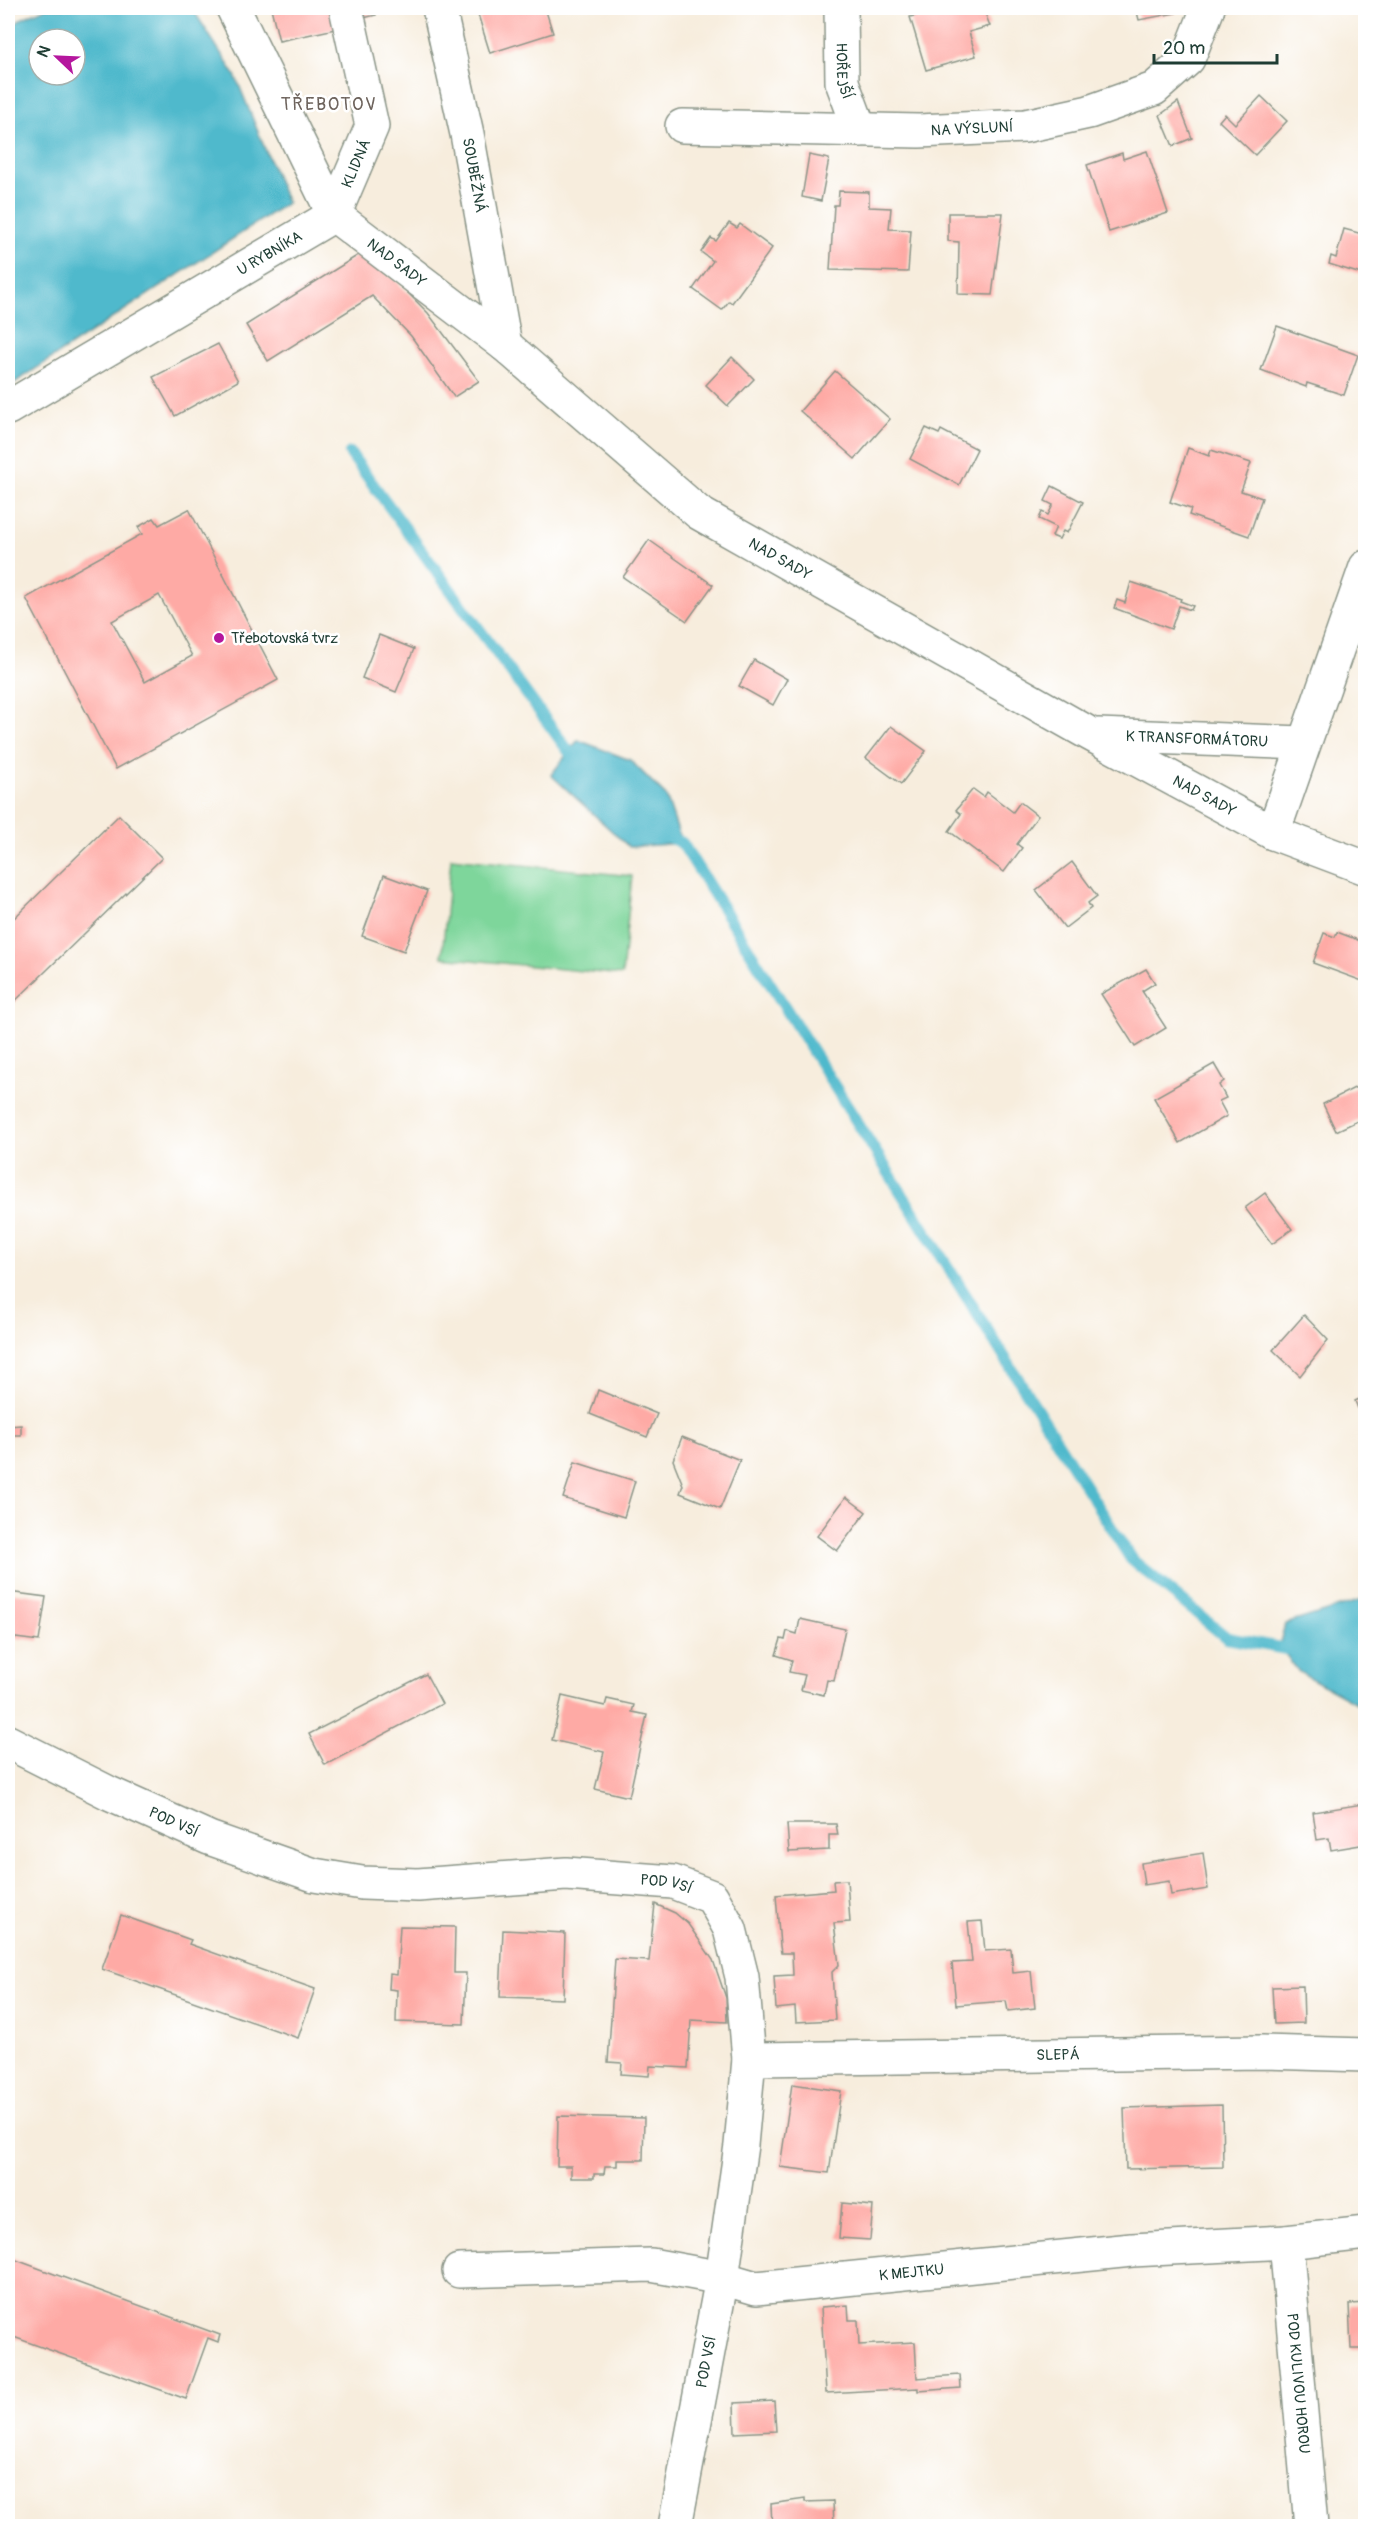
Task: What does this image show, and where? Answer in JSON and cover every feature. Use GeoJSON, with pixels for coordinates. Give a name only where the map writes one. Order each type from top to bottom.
{"type":"FeatureCollection","features":[{"type":"Feature","properties":{"kind":"street"},"geometry":{"type":"LineString","coordinates":[[233,8],[334,215]]}},
{"type":"Feature","properties":{"kind":"street","name":"KLIDNÁ"},"geometry":{"type":"LineString","coordinates":[[334,215],[372,126],[346,8]]}},
{"type":"Feature","properties":{"kind":"street","name":"SOUBĚŽNÁ"},"geometry":{"type":"LineString","coordinates":[[439,8],[467,134],[505,345]]}},
{"type":"Feature","properties":{"kind":"street","name":"HOŘEJŠÍ"},"geometry":{"type":"LineString","coordinates":[[841,8],[842,82],[861,130]]}},
{"type":"Feature","properties":{"kind":"street","name":"NA VÝSLUNÍ"},"geometry":{"type":"LineString","coordinates":[[682,126],[919,131],[1025,126],[1089,112],[1154,89],[1188,59],[1208,8]]}},
{"type":"Feature","properties":{"kind":"street","name":"NAD SADY"},"geometry":{"type":"LineString","coordinates":[[334,215],[505,345],[699,513],[1090,734],[1273,833],[1365,868]]}},
{"type":"Feature","properties":{"kind":"street","name":"U RYBNÍKA"},"geometry":{"type":"LineString","coordinates":[[8,408],[334,215]]}},
{"type":"Feature","properties":{"kind":"street"},"geometry":{"type":"LineString","coordinates":[[1273,833],[1365,567]]}},
{"type":"Feature","properties":{"kind":"street","name":"K TRANSFORMÁTORU"},"geometry":{"type":"LineString","coordinates":[[1090,734],[1303,743]]}},
{"type":"Feature","properties":{"kind":"street","name":"POD VSÍ"},"geometry":{"type":"LineString","coordinates":[[8,1742],[109,1793],[209,1838],[314,1875],[362,1882],[418,1885],[567,1875],[673,1882],[711,1897],[730,1929],[742,1977],[749,2059],[741,2145],[722,2278],[675,2526]]}},
{"type":"Feature","properties":{"kind":"street","name":"SLEPÁ"},"geometry":{"type":"LineString","coordinates":[[749,2059],[1262,2052],[1365,2055]]}},
{"type":"Feature","properties":{"kind":"street","name":"K MEJTKU"},"geometry":{"type":"LineString","coordinates":[[459,2271],[651,2265],[722,2278],[756,2288],[1132,2250],[1286,2242],[1365,2233]]}},
{"type":"Feature","properties":{"kind":"street","name":"POD KULIVOU HOROU"},"geometry":{"type":"LineString","coordinates":[[1286,2242],[1311,2526]]}},
{"type":"Feature","properties":{"kind":"green space"},"geometry":{"type":"Polygon","coordinates":[[[451,858],[632,876],[622,975],[442,957],[451,858]]]}},
{"type":"Feature","properties":{"kind":"water"},"geometry":{"type":"Polygon","coordinates":[[[45,8],[192,8],[235,75],[287,203],[8,387],[8,31],[21,19],[45,8]]]}},
{"type":"Feature","properties":{"kind":"water"},"geometry":{"type":"Polygon","coordinates":[[[578,740],[630,760],[666,796],[682,843],[629,847],[551,775],[578,740]]]}},
{"type":"Feature","properties":{"kind":"water"},"geometry":{"type":"Polygon","coordinates":[[[1366,1599],[1365,1708],[1299,1672],[1279,1646],[1285,1624],[1366,1599]]]}},
{"type":"Feature","properties":{"kind":"building"},"geometry":{"type":"Polygon","coordinates":[[[271,8],[336,8],[340,28],[279,41],[271,8]]]}},
{"type":"Feature","properties":{"kind":"building"},"geometry":{"type":"Polygon","coordinates":[[[360,8],[374,8],[376,15],[363,18],[360,8]]]}},
{"type":"Feature","properties":{"kind":"building"},"geometry":{"type":"Polygon","coordinates":[[[476,8],[545,8],[553,33],[490,53],[476,8]]]}},
{"type":"Feature","properties":{"kind":"building"},"geometry":{"type":"Polygon","coordinates":[[[943,8],[983,8],[990,26],[969,32],[976,56],[926,70],[910,17],[943,8]]]}},
{"type":"Feature","properties":{"kind":"building"},"geometry":{"type":"Polygon","coordinates":[[[1136,8],[1175,8],[1176,13],[1139,20],[1136,8]]]}},
{"type":"Feature","properties":{"kind":"building"},"geometry":{"type":"Polygon","coordinates":[[[1261,96],[1287,121],[1255,155],[1219,121],[1225,114],[1235,124],[1261,96]]]}},
{"type":"Feature","properties":{"kind":"building"},"geometry":{"type":"Polygon","coordinates":[[[1178,102],[1192,138],[1173,146],[1160,115],[1178,102]]]}},
{"type":"Feature","properties":{"kind":"building"},"geometry":{"type":"Polygon","coordinates":[[[1147,151],[1168,213],[1109,232],[1087,165],[1122,153],[1123,159],[1147,151]]]}},
{"type":"Feature","properties":{"kind":"building"},"geometry":{"type":"Polygon","coordinates":[[[809,155],[829,159],[821,201],[802,197],[809,155]]]}},
{"type":"Feature","properties":{"kind":"building"},"geometry":{"type":"Polygon","coordinates":[[[839,191],[869,192],[869,207],[891,208],[889,229],[911,230],[908,272],[830,270],[834,205],[838,205],[839,191]]]}},
{"type":"Feature","properties":{"kind":"building"},"geometry":{"type":"Polygon","coordinates":[[[948,213],[1003,213],[992,295],[958,294],[959,242],[948,241],[948,213]]]}},
{"type":"Feature","properties":{"kind":"building"},"geometry":{"type":"Polygon","coordinates":[[[729,223],[737,228],[740,224],[772,248],[732,303],[729,301],[722,310],[693,289],[713,261],[701,252],[711,238],[716,241],[729,223]]]}},
{"type":"Feature","properties":{"kind":"building"},"geometry":{"type":"Polygon","coordinates":[[[1344,229],[1366,235],[1366,257],[1361,274],[1329,264],[1331,256],[1336,258],[1344,229]]]}},
{"type":"Feature","properties":{"kind":"building"},"geometry":{"type":"Polygon","coordinates":[[[360,254],[395,280],[428,313],[479,381],[454,397],[411,336],[372,296],[268,361],[246,325],[360,254]]]}},
{"type":"Feature","properties":{"kind":"building"},"geometry":{"type":"Polygon","coordinates":[[[1277,326],[1358,355],[1344,395],[1307,383],[1306,387],[1261,370],[1277,326]]]}},
{"type":"Feature","properties":{"kind":"building"},"geometry":{"type":"Polygon","coordinates":[[[218,344],[238,381],[175,416],[153,377],[218,344]]]}},
{"type":"Feature","properties":{"kind":"building"},"geometry":{"type":"Polygon","coordinates":[[[732,357],[754,379],[728,406],[706,385],[732,357]]]}},
{"type":"Feature","properties":{"kind":"building"},"geometry":{"type":"Polygon","coordinates":[[[835,371],[890,419],[855,459],[800,411],[835,371]]]}},
{"type":"Feature","properties":{"kind":"building"},"geometry":{"type":"Polygon","coordinates":[[[926,428],[939,434],[941,430],[977,449],[959,485],[910,459],[926,428]]]}},
{"type":"Feature","properties":{"kind":"building"},"geometry":{"type":"Polygon","coordinates":[[[1188,448],[1209,456],[1211,450],[1251,463],[1241,491],[1262,498],[1249,536],[1189,515],[1191,509],[1170,502],[1188,448]]]}},
{"type":"Feature","properties":{"kind":"building"},"geometry":{"type":"Polygon","coordinates":[[[1052,486],[1083,502],[1067,533],[1063,531],[1059,539],[1052,536],[1056,527],[1039,519],[1042,512],[1048,515],[1053,505],[1045,501],[1052,486]]]}},
{"type":"Feature","properties":{"kind":"building","name":"Třebotovská tvrz"},"geometry":{"type":"Polygon","coordinates":[[[189,509],[278,680],[116,769],[26,598],[142,534],[138,527],[154,518],[159,525],[189,509]],[[159,595],[112,621],[145,682],[192,656],[159,595]]]}},
{"type":"Feature","properties":{"kind":"building"},"geometry":{"type":"Polygon","coordinates":[[[649,540],[713,585],[687,621],[623,577],[649,540]]]}},
{"type":"Feature","properties":{"kind":"building"},"geometry":{"type":"Polygon","coordinates":[[[1131,582],[1181,599],[1180,601],[1193,606],[1191,610],[1179,606],[1171,629],[1114,608],[1117,600],[1125,603],[1131,582]]]}},
{"type":"Feature","properties":{"kind":"building"},"geometry":{"type":"Polygon","coordinates":[[[379,635],[414,649],[396,692],[362,678],[379,635]]]}},
{"type":"Feature","properties":{"kind":"building"},"geometry":{"type":"Polygon","coordinates":[[[754,660],[787,679],[773,705],[739,686],[754,660]]]}},
{"type":"Feature","properties":{"kind":"building"},"geometry":{"type":"Polygon","coordinates":[[[891,726],[926,751],[901,784],[866,758],[891,726]]]}},
{"type":"Feature","properties":{"kind":"building"},"geometry":{"type":"Polygon","coordinates":[[[973,789],[984,797],[987,792],[1013,812],[1020,802],[1038,816],[1017,844],[1022,848],[1004,872],[949,831],[961,814],[956,810],[973,789]]]}},
{"type":"Feature","properties":{"kind":"building"},"geometry":{"type":"Polygon","coordinates":[[[119,815],[162,858],[8,1008],[8,924],[119,815]]]}},
{"type":"Feature","properties":{"kind":"building"},"geometry":{"type":"Polygon","coordinates":[[[1072,862],[1097,896],[1088,903],[1091,908],[1065,928],[1036,890],[1072,862]]]}},
{"type":"Feature","properties":{"kind":"building"},"geometry":{"type":"Polygon","coordinates":[[[384,875],[427,891],[404,951],[362,936],[384,875]]]}},
{"type":"Feature","properties":{"kind":"building"},"geometry":{"type":"Polygon","coordinates":[[[1337,932],[1366,943],[1365,982],[1313,963],[1324,933],[1335,937],[1337,932]]]}},
{"type":"Feature","properties":{"kind":"building"},"geometry":{"type":"Polygon","coordinates":[[[1146,969],[1155,983],[1142,991],[1166,1028],[1135,1047],[1101,994],[1146,969]]]}},
{"type":"Feature","properties":{"kind":"building"},"geometry":{"type":"Polygon","coordinates":[[[1214,1064],[1224,1081],[1219,1085],[1226,1098],[1219,1101],[1227,1116],[1180,1143],[1154,1098],[1214,1064]]]}},
{"type":"Feature","properties":{"kind":"building"},"geometry":{"type":"Polygon","coordinates":[[[1366,1082],[1366,1117],[1336,1131],[1323,1104],[1366,1082]]]}},
{"type":"Feature","properties":{"kind":"building"},"geometry":{"type":"Polygon","coordinates":[[[1265,1193],[1292,1229],[1272,1244],[1245,1208],[1265,1193]]]}},
{"type":"Feature","properties":{"kind":"building"},"geometry":{"type":"Polygon","coordinates":[[[1304,1315],[1328,1340],[1300,1376],[1273,1350],[1304,1315]]]}},
{"type":"Feature","properties":{"kind":"building"},"geometry":{"type":"Polygon","coordinates":[[[598,1390],[657,1414],[647,1437],[590,1414],[598,1390]]]}},
{"type":"Feature","properties":{"kind":"building"},"geometry":{"type":"Polygon","coordinates":[[[1366,1396],[1366,1426],[1365,1426],[1355,1401],[1366,1396]]]}},
{"type":"Feature","properties":{"kind":"building"},"geometry":{"type":"Polygon","coordinates":[[[21,1425],[21,1435],[8,1435],[8,1426],[21,1425]]]}},
{"type":"Feature","properties":{"kind":"building"},"geometry":{"type":"Polygon","coordinates":[[[682,1437],[740,1460],[720,1509],[680,1493],[683,1485],[673,1460],[682,1437]]]}},
{"type":"Feature","properties":{"kind":"building"},"geometry":{"type":"Polygon","coordinates":[[[575,1462],[635,1481],[624,1517],[563,1498],[575,1462]]]}},
{"type":"Feature","properties":{"kind":"building"},"geometry":{"type":"Polygon","coordinates":[[[846,1497],[866,1512],[837,1551],[817,1536],[846,1497]]]}},
{"type":"Feature","properties":{"kind":"building"},"geometry":{"type":"Polygon","coordinates":[[[8,1592],[46,1597],[39,1641],[8,1637],[8,1592]]]}},
{"type":"Feature","properties":{"kind":"building"},"geometry":{"type":"Polygon","coordinates":[[[800,1619],[845,1629],[834,1681],[827,1680],[824,1695],[801,1690],[805,1675],[789,1672],[792,1660],[776,1655],[781,1639],[785,1640],[787,1631],[797,1634],[800,1619]]]}},
{"type":"Feature","properties":{"kind":"building"},"geometry":{"type":"Polygon","coordinates":[[[426,1674],[442,1704],[325,1765],[309,1734],[426,1674]]]}},
{"type":"Feature","properties":{"kind":"building"},"geometry":{"type":"Polygon","coordinates":[[[562,1696],[605,1706],[607,1699],[634,1705],[632,1712],[647,1715],[629,1797],[595,1789],[604,1752],[552,1740],[562,1696]]]}},
{"type":"Feature","properties":{"kind":"building"},"geometry":{"type":"Polygon","coordinates":[[[1366,1789],[1366,1844],[1331,1850],[1329,1838],[1317,1840],[1313,1812],[1363,1804],[1361,1790],[1366,1789]]]}},
{"type":"Feature","properties":{"kind":"building"},"geometry":{"type":"Polygon","coordinates":[[[787,1824],[836,1824],[838,1835],[829,1835],[829,1850],[789,1852],[787,1824]]]}},
{"type":"Feature","properties":{"kind":"building"},"geometry":{"type":"Polygon","coordinates":[[[1203,1853],[1208,1889],[1171,1895],[1169,1881],[1144,1885],[1141,1863],[1203,1853]]]}},
{"type":"Feature","properties":{"kind":"building"},"geometry":{"type":"Polygon","coordinates":[[[847,1880],[850,1922],[834,1923],[839,1965],[832,1972],[835,2020],[796,2022],[795,2007],[776,2009],[774,1976],[793,1975],[792,1953],[781,1953],[776,1895],[834,1890],[833,1881],[847,1880]]]}},
{"type":"Feature","properties":{"kind":"building"},"geometry":{"type":"Polygon","coordinates":[[[655,1904],[675,1913],[688,1924],[713,1960],[726,1998],[727,2022],[691,2020],[688,2068],[650,2066],[649,2076],[621,2074],[622,2063],[608,2062],[615,1959],[649,1961],[655,1904]]]}},
{"type":"Feature","properties":{"kind":"building"},"geometry":{"type":"Polygon","coordinates":[[[121,1915],[191,1940],[189,1944],[315,1989],[298,2038],[102,1969],[121,1915]]]}},
{"type":"Feature","properties":{"kind":"building"},"geometry":{"type":"Polygon","coordinates":[[[982,1921],[985,1951],[1011,1949],[1013,1973],[1031,1971],[1035,2008],[1008,2011],[1006,2001],[956,2005],[952,1963],[972,1962],[968,1922],[982,1921]]]}},
{"type":"Feature","properties":{"kind":"building"},"geometry":{"type":"Polygon","coordinates":[[[400,1926],[455,1927],[454,1973],[466,1973],[464,2024],[396,2022],[397,1990],[389,1989],[390,1974],[397,1975],[400,1926]]]}},
{"type":"Feature","properties":{"kind":"building"},"geometry":{"type":"Polygon","coordinates":[[[503,1930],[565,1933],[563,1999],[500,1997],[503,1930]]]}},
{"type":"Feature","properties":{"kind":"building"},"geometry":{"type":"Polygon","coordinates":[[[1303,1986],[1304,2023],[1274,2024],[1272,1987],[1303,1986]]]}},
{"type":"Feature","properties":{"kind":"building"},"geometry":{"type":"Polygon","coordinates":[[[792,2084],[841,2091],[829,2173],[780,2167],[792,2084]]]}},
{"type":"Feature","properties":{"kind":"building"},"geometry":{"type":"Polygon","coordinates":[[[1222,2105],[1223,2167],[1126,2169],[1124,2108],[1222,2105]]]}},
{"type":"Feature","properties":{"kind":"building"},"geometry":{"type":"Polygon","coordinates":[[[558,2116],[644,2118],[643,2160],[617,2160],[617,2166],[605,2166],[604,2174],[594,2174],[594,2178],[571,2178],[571,2166],[557,2166],[558,2116]]]}},
{"type":"Feature","properties":{"kind":"building"},"geometry":{"type":"Polygon","coordinates":[[[842,2203],[873,2206],[870,2240],[839,2238],[842,2203]]]}},
{"type":"Feature","properties":{"kind":"building"},"geometry":{"type":"Polygon","coordinates":[[[8,2257],[220,2335],[218,2342],[208,2338],[186,2399],[8,2335],[8,2257]]]}},
{"type":"Feature","properties":{"kind":"building"},"geometry":{"type":"Polygon","coordinates":[[[1366,2303],[1366,2349],[1351,2349],[1349,2304],[1366,2303]]]}},
{"type":"Feature","properties":{"kind":"building"},"geometry":{"type":"Polygon","coordinates":[[[848,2305],[849,2320],[858,2320],[859,2345],[915,2342],[917,2378],[960,2375],[961,2388],[826,2393],[821,2307],[848,2305]]]}},
{"type":"Feature","properties":{"kind":"building"},"geometry":{"type":"Polygon","coordinates":[[[774,2401],[776,2431],[735,2433],[734,2403],[774,2401]]]}},
{"type":"Feature","properties":{"kind":"building"},"geometry":{"type":"Polygon","coordinates":[[[805,2499],[805,2502],[833,2501],[834,2526],[772,2526],[771,2504],[805,2499]]]}},
{"type":"Feature","properties":{"kind":"waterway"},"geometry":{"type":"LineString","coordinates":[[350,453],[578,764]]}},
{"type":"Feature","properties":{"kind":"waterway"},"geometry":{"type":"LineString","coordinates":[[667,836],[682,843],[1131,1559],[1227,1638],[1297,1651]]}},
{"type":"Feature","properties":{"kind":"place","name":"Třebotovská tvrz"},"geometry":{"type":"Point","coordinates":[219,638]}},
{"type":"Feature","properties":{"kind":"district","name":"TŘEBOTOV"},"geometry":{"type":"Point","coordinates":[329,104]}}]}
